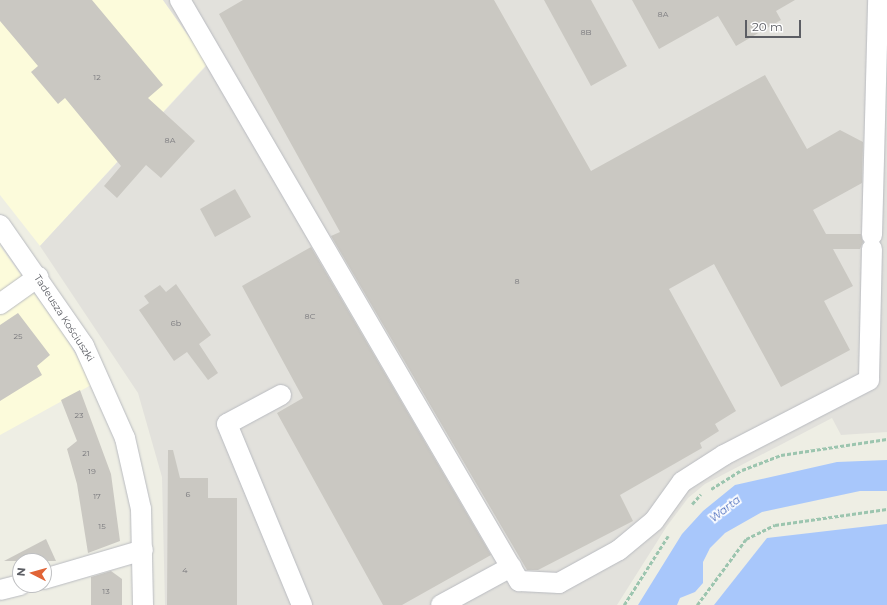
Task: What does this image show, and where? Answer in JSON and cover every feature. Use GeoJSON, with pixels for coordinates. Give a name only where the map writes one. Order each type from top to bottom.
{"type":"FeatureCollection","features":[{"type":"Feature","properties":{"kind":"street"},"geometry":{"type":"LineString","coordinates":[[180,0],[519,581],[559,583],[619,550],[654,521],[682,482],[724,455],[869,380],[878,0]]}},
{"type":"Feature","properties":{"kind":"street","name":"Tadeusza Kościuszki"},"geometry":{"type":"LineString","coordinates":[[0,225],[38,277],[84,346],[113,406],[135,472],[143,550],[143,605]]}},
{"type":"Feature","properties":{"kind":"street"},"geometry":{"type":"LineString","coordinates":[[0,304],[38,277]]}},
{"type":"Feature","properties":{"kind":"street"},"geometry":{"type":"LineString","coordinates":[[281,395],[227,424],[302,605]]}},
{"type":"Feature","properties":{"kind":"street"},"geometry":{"type":"LineString","coordinates":[[52,577],[143,550]]}},
{"type":"Feature","properties":{"kind":"street"},"geometry":{"type":"LineString","coordinates":[[441,605],[511,567]]}},
{"type":"Feature","properties":{"kind":"street"},"geometry":{"type":"LineString","coordinates":[[0,590],[12,587]]}},
{"type":"Feature","properties":{"kind":"path"},"geometry":{"type":"LineString","coordinates":[[687,509],[701,494],[742,470],[781,455],[887,439]]}},
{"type":"Feature","properties":{"kind":"path"},"geometry":{"type":"LineString","coordinates":[[697,605],[746,539],[775,525],[887,509]]}},
{"type":"Feature","properties":{"kind":"path"},"geometry":{"type":"LineString","coordinates":[[624,605],[670,533]]}},
{"type":"Feature","properties":{"kind":"shaded area"},"geometry":{"type":"Polygon","coordinates":[[[0,0],[163,0],[208,63],[40,246],[0,195],[0,0]]]}},
{"type":"Feature","properties":{"kind":"shaded area"},"geometry":{"type":"Polygon","coordinates":[[[163,0],[887,0],[887,432],[841,435],[832,418],[705,484],[688,498],[667,526],[617,605],[165,605],[162,477],[138,393],[40,246],[208,64],[163,0]]]}},
{"type":"Feature","properties":{"kind":"shaded area"},"geometry":{"type":"Polygon","coordinates":[[[0,246],[64,335],[93,384],[0,435],[0,246]]]}},
{"type":"Feature","properties":{"kind":"water","name":"Warta"},"geometry":{"type":"Polygon","coordinates":[[[887,460],[887,491],[860,491],[762,512],[725,533],[710,548],[703,562],[703,583],[695,592],[680,598],[677,605],[638,605],[682,534],[703,511],[735,485],[837,462],[887,460]]]}},
{"type":"Feature","properties":{"kind":"water"},"geometry":{"type":"Polygon","coordinates":[[[887,524],[887,605],[714,605],[767,538],[887,524]]]}},
{"type":"Feature","properties":{"kind":"building"},"geometry":{"type":"Polygon","coordinates":[[[0,0],[92,0],[163,85],[148,98],[195,141],[161,178],[146,165],[117,198],[104,186],[121,166],[65,98],[58,104],[31,72],[38,66],[0,21],[0,0]]]}},
{"type":"Feature","properties":{"kind":"building"},"geometry":{"type":"Polygon","coordinates":[[[243,0],[494,0],[591,171],[765,75],[807,149],[840,130],[863,142],[862,183],[813,210],[826,234],[861,234],[863,242],[860,249],[833,249],[853,286],[824,301],[850,350],[781,387],[714,264],[669,289],[736,411],[715,424],[719,431],[700,443],[702,448],[620,495],[633,521],[538,570],[527,570],[331,236],[340,232],[219,14],[243,0]]]}},
{"type":"Feature","properties":{"kind":"building"},"geometry":{"type":"Polygon","coordinates":[[[544,0],[591,0],[627,66],[591,86],[544,0]]]}},
{"type":"Feature","properties":{"kind":"building"},"geometry":{"type":"Polygon","coordinates":[[[632,0],[795,0],[776,11],[781,20],[736,46],[718,16],[659,49],[632,0]]]}},
{"type":"Feature","properties":{"kind":"building"},"geometry":{"type":"Polygon","coordinates":[[[235,189],[251,217],[215,237],[200,209],[235,189]]]}},
{"type":"Feature","properties":{"kind":"building"},"geometry":{"type":"Polygon","coordinates":[[[311,247],[491,555],[402,605],[383,605],[277,413],[303,398],[242,286],[311,247]]]}},
{"type":"Feature","properties":{"kind":"building"},"geometry":{"type":"Polygon","coordinates":[[[176,284],[211,335],[199,344],[218,373],[208,380],[187,352],[174,361],[139,310],[149,303],[144,296],[160,285],[166,292],[176,284]]]}},
{"type":"Feature","properties":{"kind":"building"},"geometry":{"type":"Polygon","coordinates":[[[18,313],[50,355],[37,366],[42,375],[0,401],[0,325],[18,313]]]}},
{"type":"Feature","properties":{"kind":"building"},"geometry":{"type":"Polygon","coordinates":[[[80,390],[111,474],[120,541],[88,553],[77,484],[67,449],[77,441],[61,400],[80,390]]]}},
{"type":"Feature","properties":{"kind":"building"},"geometry":{"type":"Polygon","coordinates":[[[168,450],[173,450],[180,478],[208,478],[208,498],[237,498],[237,605],[167,605],[168,450]]]}},
{"type":"Feature","properties":{"kind":"building"},"geometry":{"type":"Polygon","coordinates":[[[46,539],[56,561],[52,561],[52,553],[19,553],[46,539]]]}},
{"type":"Feature","properties":{"kind":"building"},"geometry":{"type":"Polygon","coordinates":[[[12,557],[12,561],[4,561],[12,557]]]}},
{"type":"Feature","properties":{"kind":"building"},"geometry":{"type":"Polygon","coordinates":[[[111,571],[122,579],[122,605],[91,605],[91,577],[111,571]]]}}]}
